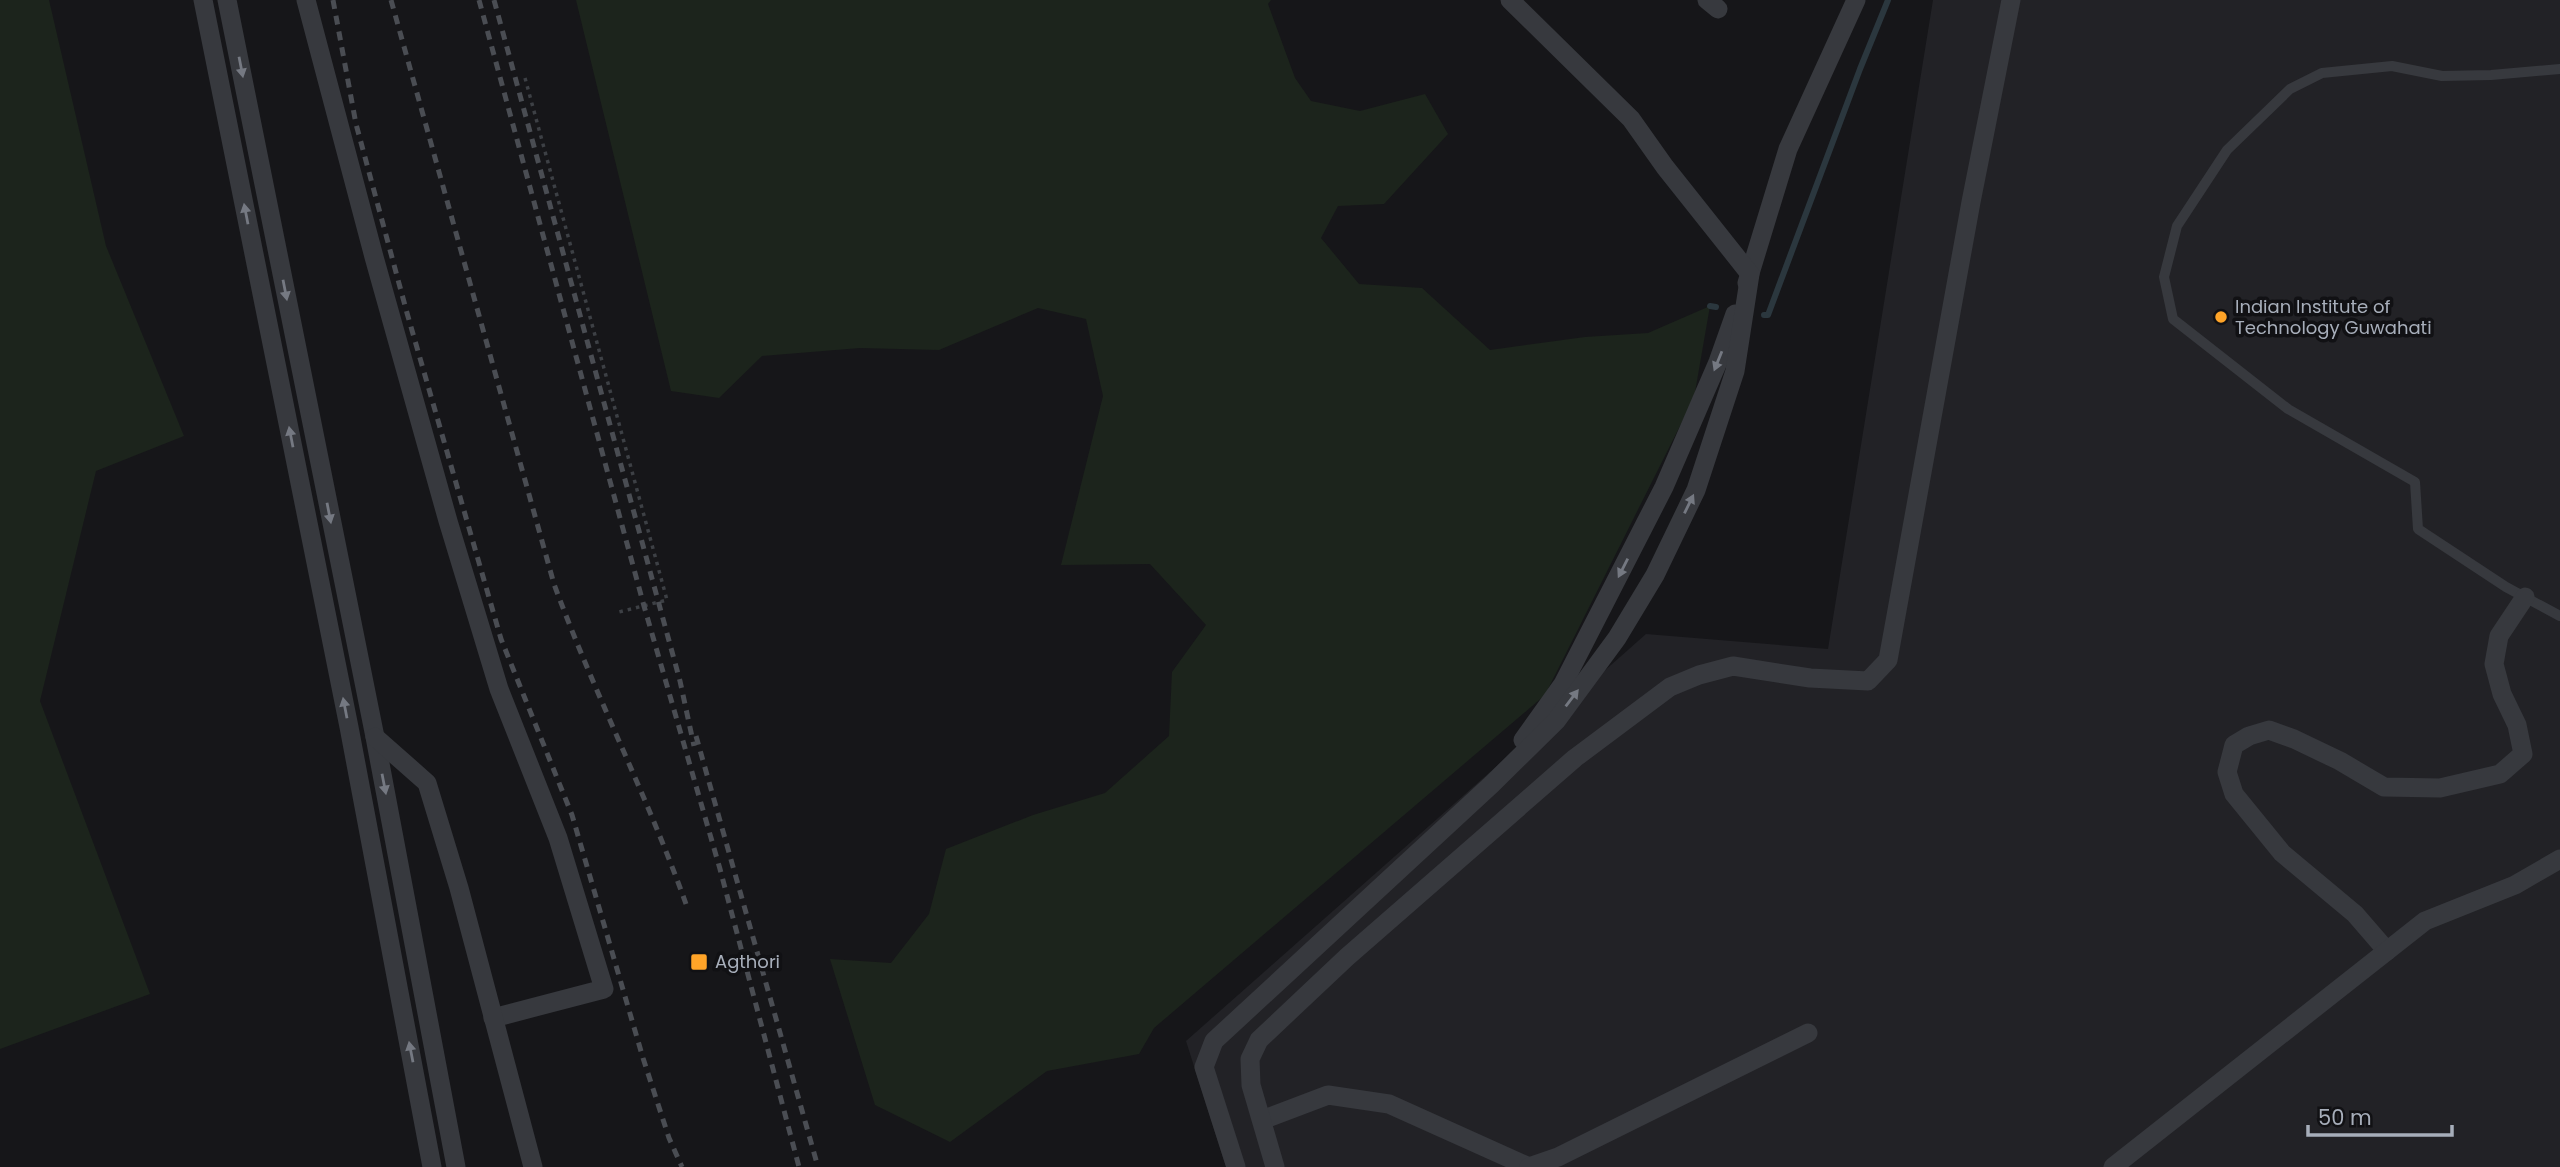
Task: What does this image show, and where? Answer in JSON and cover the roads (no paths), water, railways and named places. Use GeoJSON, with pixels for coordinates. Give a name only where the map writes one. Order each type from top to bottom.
{"type":"FeatureCollection","features":[{"type":"Feature","properties":{"kind":"street"},"geometry":{"type":"LineString","coordinates":[[203,0],[346,714],[432,1167]]}},
{"type":"Feature","properties":{"kind":"street"},"geometry":{"type":"LineString","coordinates":[[227,0],[376,737],[456,1167]]}},
{"type":"Feature","properties":{"kind":"street"},"geometry":{"type":"LineString","coordinates":[[306,0],[370,244],[448,521],[499,689],[558,838],[604,989],[493,1018]]}},
{"type":"Feature","properties":{"kind":"street"},"geometry":{"type":"LineString","coordinates":[[1236,1167],[1204,1068],[1214,1041],[1492,784],[1556,721],[1617,638],[1655,575],[1696,490],[1735,371],[1750,274],[1631,120],[1510,0]]}},
{"type":"Feature","properties":{"kind":"street"},"geometry":{"type":"LineString","coordinates":[[1492,784],[1563,684],[1664,487],[1718,362],[1750,274],[1788,149],[1856,0]]}},
{"type":"Feature","properties":{"kind":"street"},"geometry":{"type":"LineString","coordinates":[[1275,1167],[1251,1085],[1250,1059],[1259,1040],[1347,957],[1575,758],[1670,687],[1699,675],[1733,666],[1810,678],[1868,681],[1888,660],[1971,202],[2011,0]]}},
{"type":"Feature","properties":{"kind":"street"},"geometry":{"type":"LineString","coordinates":[[2387,951],[2355,914],[2282,853],[2234,794],[2227,772],[2234,745],[2249,736],[2269,730],[2294,738],[2384,787],[2440,788],[2500,774],[2523,754],[2517,725],[2502,694],[2494,664],[2499,636],[2525,597]]}},
{"type":"Feature","properties":{"kind":"street"},"geometry":{"type":"LineString","coordinates":[[376,737],[427,783],[459,888],[533,1167]]}},
{"type":"Feature","properties":{"kind":"street"},"geometry":{"type":"LineString","coordinates":[[2113,1167],[2425,921],[2515,886],[2560,859]]}},
{"type":"Feature","properties":{"kind":"street"},"geometry":{"type":"LineString","coordinates":[[1262,1120],[1328,1095],[1389,1104],[1529,1167],[1558,1157],[1808,1033]]}},
{"type":"Feature","properties":{"kind":"street"},"geometry":{"type":"LineString","coordinates":[[419,1093],[443,1087]]}},
{"type":"Feature","properties":{"kind":"lane"},"geometry":{"type":"LineString","coordinates":[[2560,69],[2442,76],[2392,65],[2322,74],[2290,89],[2227,150],[2177,226],[2164,277],[2173,318],[2288,409],[2414,482],[2418,529],[2560,616]]}},
{"type":"Feature","properties":{"kind":"waterway"},"geometry":{"type":"LineString","coordinates":[[1764,315],[1768,315],[1888,0]]}},
{"type":"Feature","properties":{"kind":"waterway"},"geometry":{"type":"LineString","coordinates":[[1710,306],[1716,307]]}},
{"type":"Feature","properties":{"kind":"railway"},"geometry":{"type":"LineString","coordinates":[[333,0],[356,124],[407,313],[501,639],[572,815],[643,1058],[669,1138],[682,1167]]}},
{"type":"Feature","properties":{"kind":"railway"},"geometry":{"type":"LineString","coordinates":[[391,0],[554,584],[655,823],[686,904]]}},
{"type":"Feature","properties":{"kind":"railway"},"geometry":{"type":"LineString","coordinates":[[479,0],[644,606],[720,869],[799,1167]]}},
{"type":"Feature","properties":{"kind":"railway"},"geometry":{"type":"LineString","coordinates":[[494,0],[680,681],[694,746]]}},
{"type":"Feature","properties":{"kind":"railway"},"geometry":{"type":"LineString","coordinates":[[696,736],[818,1167]]}},
{"type":"Feature","properties":{"kind":"place","name":"Indian Institute of Technology Guwahati"},"geometry":{"type":"Point","coordinates":[2221,317]}},
{"type":"Feature","properties":{"kind":"place","name":"Agthori"},"geometry":{"type":"Point","coordinates":[699,962]}}]}
